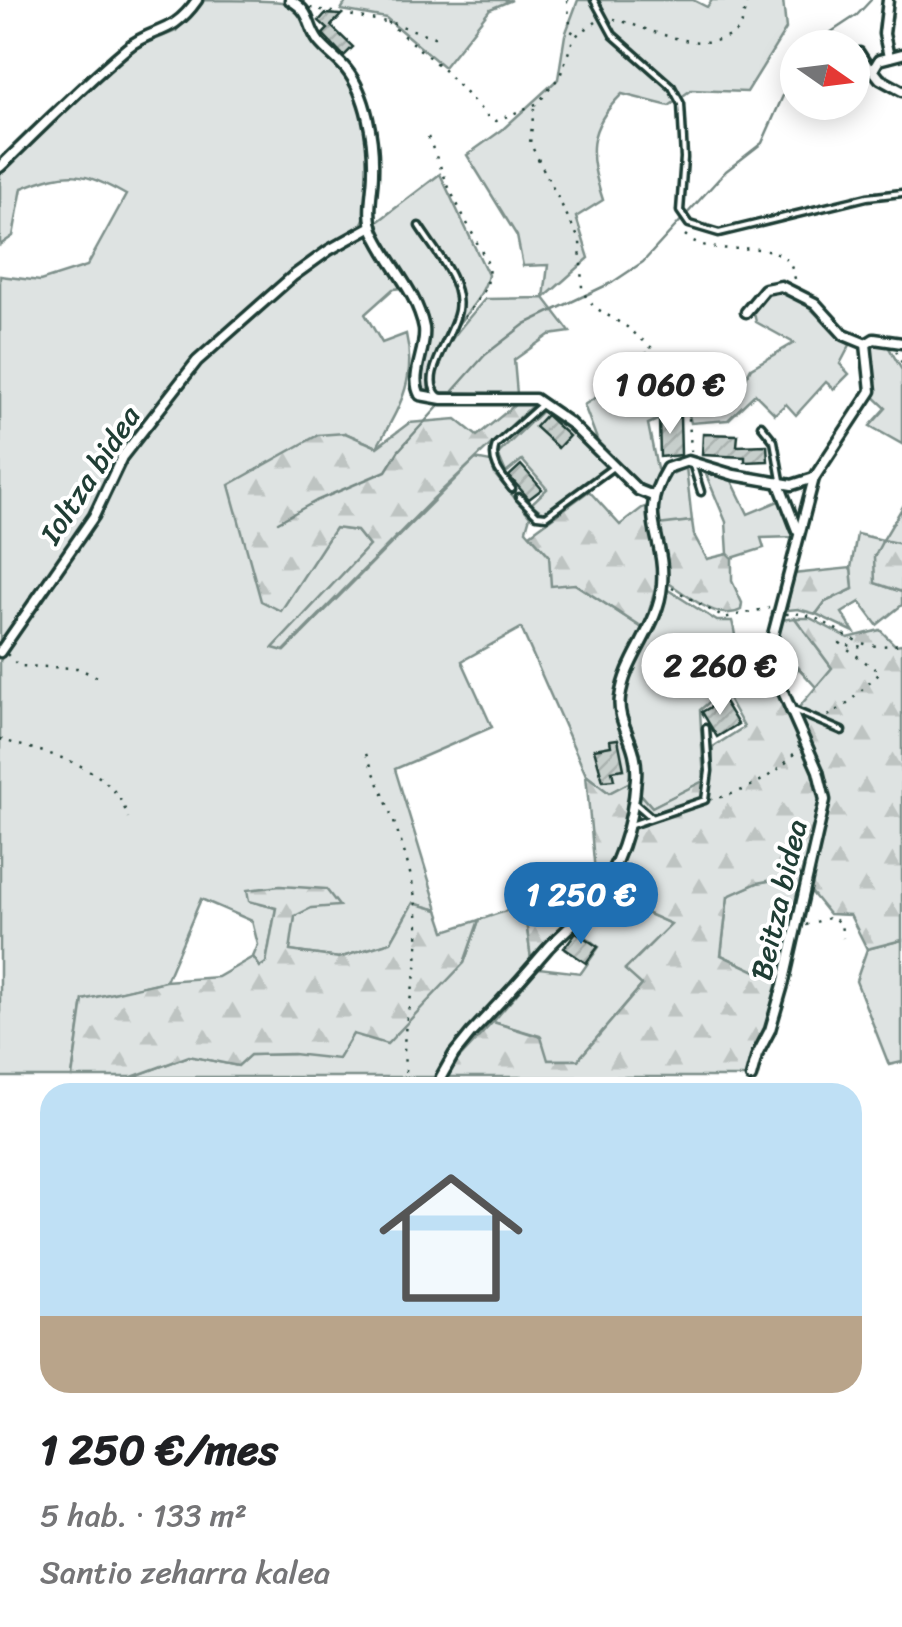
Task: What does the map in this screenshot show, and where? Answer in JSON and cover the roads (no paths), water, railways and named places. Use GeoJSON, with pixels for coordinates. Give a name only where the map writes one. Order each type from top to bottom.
{"type":"FeatureCollection","features":[{"type":"Feature","properties":{"kind":"street"},"geometry":{"type":"LineString","coordinates":[[0,166],[125,50],[175,26],[197,0]]}},
{"type":"Feature","properties":{"kind":"street"},"geometry":{"type":"LineString","coordinates":[[290,0],[303,7],[316,39],[346,69],[363,104],[374,161],[372,226],[422,322],[424,345],[415,386],[420,394],[442,399],[535,399],[570,423],[638,490],[652,496]]}},
{"type":"Feature","properties":{"kind":"street"},"geometry":{"type":"LineString","coordinates":[[888,0],[884,34],[889,57]]}},
{"type":"Feature","properties":{"kind":"street"},"geometry":{"type":"LineString","coordinates":[[902,54],[872,65],[876,75],[902,91]]}},
{"type":"Feature","properties":{"kind":"street","name":"Ioltza bidea"},"geometry":{"type":"LineString","coordinates":[[2,648],[94,516],[122,457],[196,361],[292,276],[372,226]]}},
{"type":"Feature","properties":{"kind":"street"},"geometry":{"type":"LineString","coordinates":[[746,312],[753,300],[772,286],[781,286],[824,311],[844,335],[866,344],[874,339],[897,343]]}},
{"type":"Feature","properties":{"kind":"street","name":"Beitza bidea"},"geometry":{"type":"LineString","coordinates":[[751,1077],[770,1030],[825,800],[818,771],[778,672],[773,635],[814,478],[871,390],[866,344]]}},
{"type":"Feature","properties":{"kind":"street"},"geometry":{"type":"LineString","coordinates":[[441,1077],[472,1033],[590,906],[615,866],[634,800],[637,756],[619,704],[627,672],[659,606],[662,582],[652,525],[652,496],[667,468],[692,462],[734,476],[780,484],[802,484],[814,478]]}},
{"type":"Feature","properties":{"kind":"street"},"geometry":{"type":"LineString","coordinates":[[780,484],[798,533]]}},
{"type":"Feature","properties":{"kind":"lane"},"geometry":{"type":"LineString","coordinates":[[594,0],[613,34],[672,87],[681,104],[684,142],[680,211],[689,224],[719,233],[867,197],[902,193]]}},
{"type":"Feature","properties":{"kind":"lane"},"geometry":{"type":"LineString","coordinates":[[419,226],[454,280],[458,296],[452,332],[430,377],[434,393],[442,399]]}},
{"type":"Feature","properties":{"kind":"lane"},"geometry":{"type":"LineString","coordinates":[[512,489],[499,471],[493,451],[543,403]]}},
{"type":"Feature","properties":{"kind":"lane"},"geometry":{"type":"LineString","coordinates":[[761,425],[774,441],[780,484]]}},
{"type":"Feature","properties":{"kind":"lane"},"geometry":{"type":"LineString","coordinates":[[692,462],[702,492]]}},
{"type":"Feature","properties":{"kind":"lane"},"geometry":{"type":"LineString","coordinates":[[518,497],[536,516],[546,516],[613,467]]}},
{"type":"Feature","properties":{"kind":"lane"},"geometry":{"type":"LineString","coordinates":[[791,709],[842,731]]}},
{"type":"Feature","properties":{"kind":"lane"},"geometry":{"type":"LineString","coordinates":[[628,826],[705,800],[709,770],[706,728]]}},
{"type":"Feature","properties":{"kind":"lane"},"geometry":{"type":"LineString","coordinates":[[634,800],[650,817]]}},
{"type":"Feature","properties":{"kind":"waterway"},"geometry":{"type":"LineString","coordinates":[[834,30],[871,0]]}},
{"type":"Feature","properties":{"kind":"waterway"},"geometry":{"type":"LineString","coordinates":[[453,391],[485,355],[525,324],[613,282],[643,262],[726,171],[762,143],[780,102]]}},
{"type":"Feature","properties":{"kind":"waterway"},"geometry":{"type":"LineString","coordinates":[[278,522],[386,471],[399,450],[438,407]]}}]}
